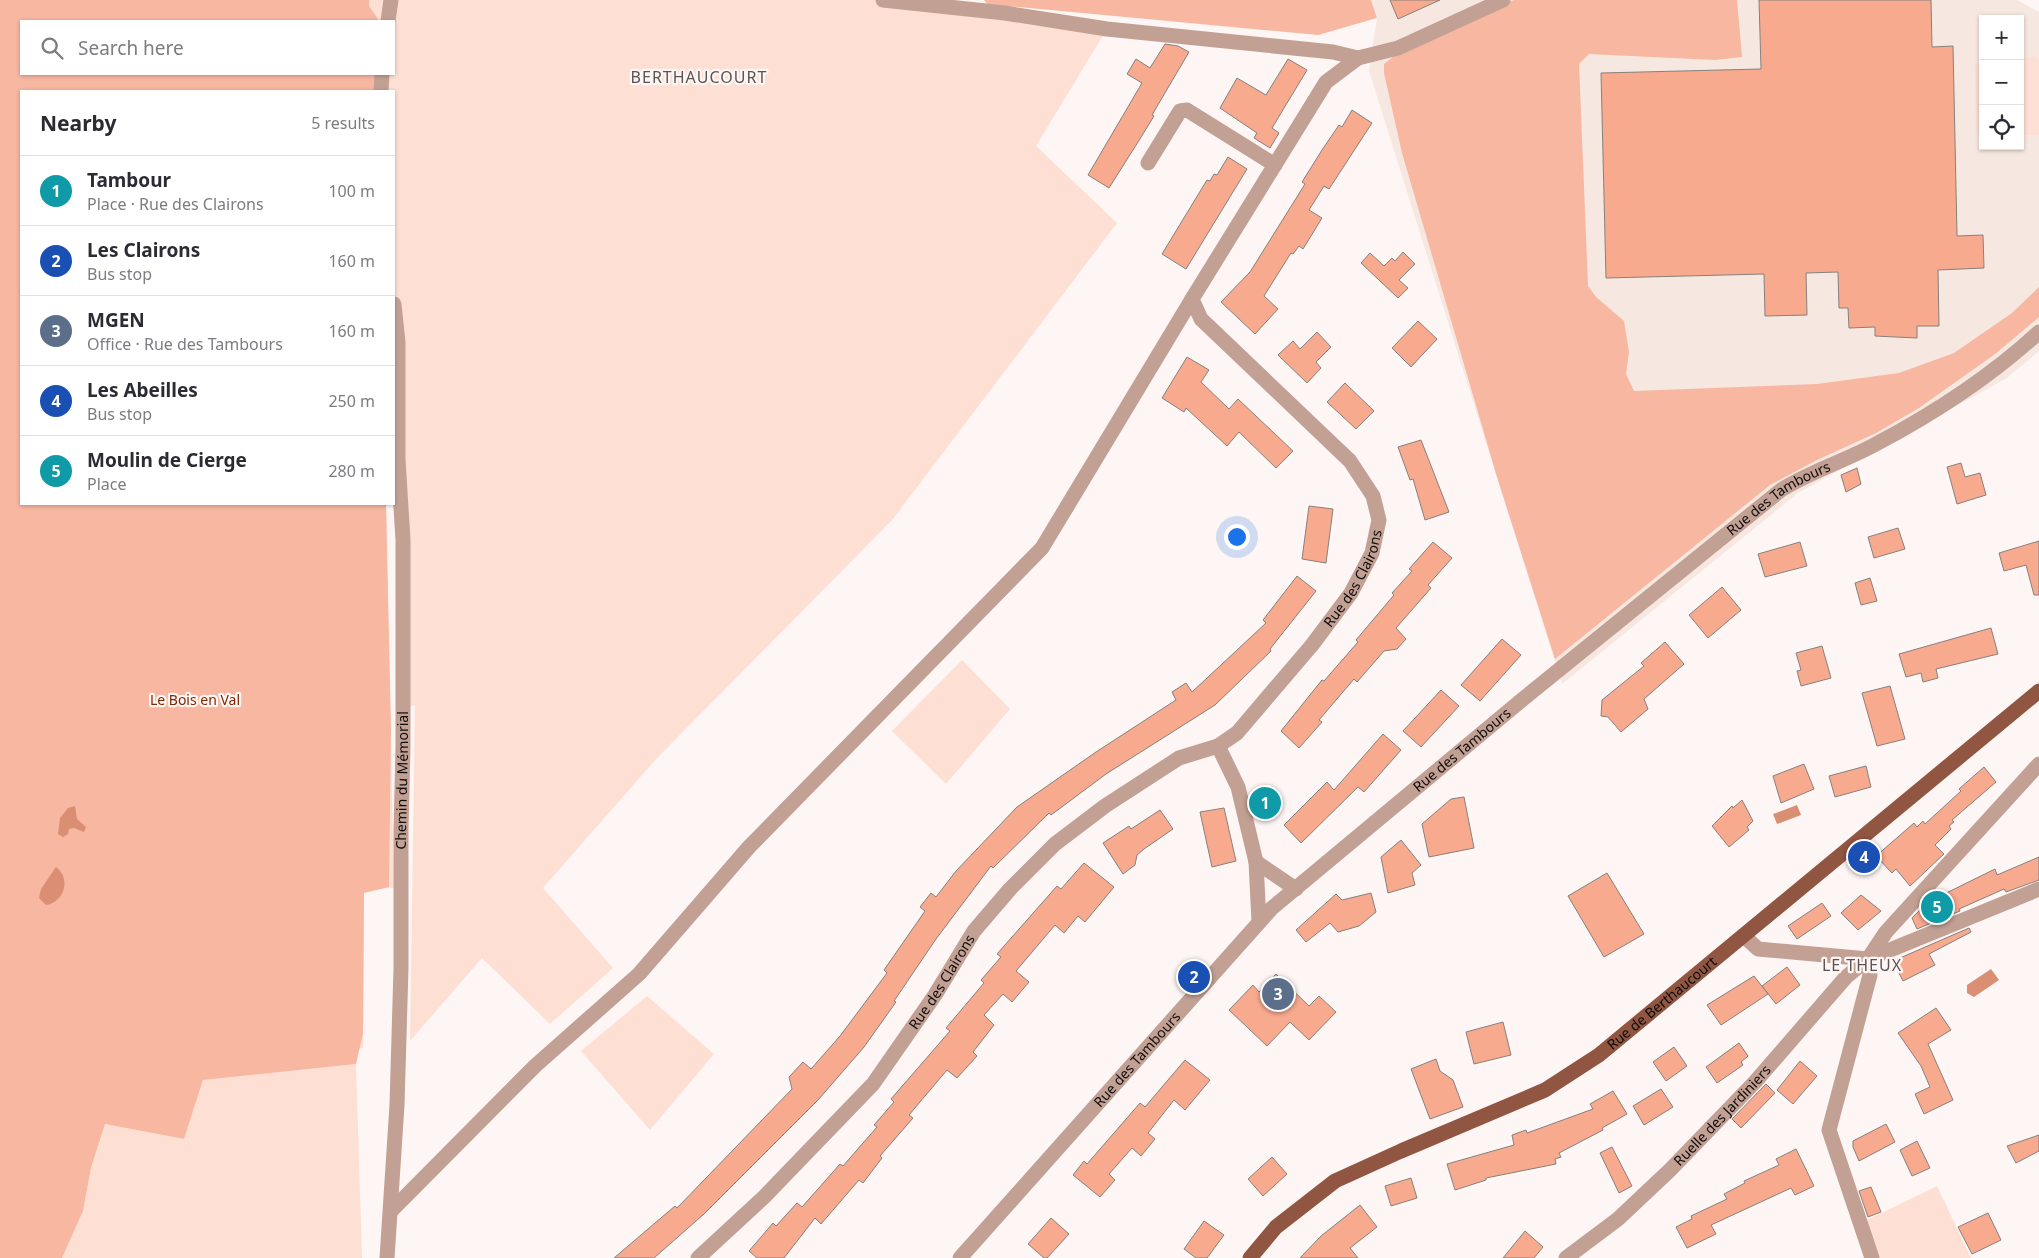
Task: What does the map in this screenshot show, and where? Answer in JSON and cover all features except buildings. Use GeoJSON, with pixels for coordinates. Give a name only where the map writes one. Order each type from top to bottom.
{"type":"FeatureCollection","features":[{"type":"Feature","properties":{"kind":"main road","name":"Rue de Berthaucourt"},"geometry":{"type":"LineString","coordinates":[[1250,1258],[1276,1227],[1334,1182],[1401,1151],[1545,1090],[1625,1036],[2039,691]]}},
{"type":"Feature","properties":{"kind":"street"},"geometry":{"type":"LineString","coordinates":[[883,0],[1005,14],[1107,29],[1333,52],[1358,58]]}},
{"type":"Feature","properties":{"kind":"street"},"geometry":{"type":"LineString","coordinates":[[391,1211],[535,1066],[639,974],[749,847],[1042,548],[1326,82],[1358,58],[1398,48],[1503,0]]}},
{"type":"Feature","properties":{"kind":"street"},"geometry":{"type":"LineString","coordinates":[[381,90],[382,75]]}},
{"type":"Feature","properties":{"kind":"street"},"geometry":{"type":"LineString","coordinates":[[1148,163],[1180,111],[1187,110],[1274,165]]}},
{"type":"Feature","properties":{"kind":"street","name":"Rue des Clairons"},"geometry":{"type":"LineString","coordinates":[[698,1258],[764,1197],[873,1084],[935,995],[974,931],[1010,889],[1048,850],[1105,806],[1178,758],[1218,746],[1236,733],[1312,645],[1350,593],[1372,553],[1378,520],[1373,496],[1350,461],[1201,319],[1192,299]]}},
{"type":"Feature","properties":{"kind":"street","name":"Chemin du Mémorial"},"geometry":{"type":"LineString","coordinates":[[386,1258],[391,1211],[401,968],[403,540],[398,460],[398,343],[395,314]]}},
{"type":"Feature","properties":{"kind":"street","name":"Rue des Tambours"},"geometry":{"type":"LineString","coordinates":[[960,1258],[1272,908],[1523,699],[1780,490],[1800,478],[1876,444],[1966,392],[2039,332]]}},
{"type":"Feature","properties":{"kind":"street"},"geometry":{"type":"LineString","coordinates":[[1218,746],[1238,787],[1256,862],[1260,922]]}},
{"type":"Feature","properties":{"kind":"street"},"geometry":{"type":"LineString","coordinates":[[1872,1258],[1829,1130],[1870,975],[1868,959],[1886,932],[2039,764]]}},
{"type":"Feature","properties":{"kind":"street"},"geometry":{"type":"LineString","coordinates":[[1256,862],[1296,889]]}},
{"type":"Feature","properties":{"kind":"street"},"geometry":{"type":"LineString","coordinates":[[1745,937],[1758,949],[1868,959],[2039,889]]}},
{"type":"Feature","properties":{"kind":"street","name":"Ruelle des Jardiniers"},"geometry":{"type":"LineString","coordinates":[[1566,1258],[1618,1219],[1670,1170],[1755,1082],[1846,977],[1868,959]]}},
{"type":"Feature","properties":{"kind":"shaded area"},"geometry":{"type":"Polygon","coordinates":[[[1371,0],[2017,0],[2039,12],[2039,351],[2007,378],[1798,493],[1562,684],[1369,71],[1377,18],[1371,0]]]}},
{"type":"Feature","properties":{"kind":"shaded area"},"geometry":{"type":"Polygon","coordinates":[[[1797,805],[1801,815],[1777,824],[1773,814],[1797,805]]]}},
{"type":"Feature","properties":{"kind":"shaded area"},"geometry":{"type":"Polygon","coordinates":[[[75,806],[77,819],[86,827],[84,832],[74,828],[69,829],[68,834],[63,837],[58,834],[60,818],[68,808],[75,806]]]}},
{"type":"Feature","properties":{"kind":"shaded area"},"geometry":{"type":"Polygon","coordinates":[[[56,867],[63,877],[64,889],[58,899],[46,905],[39,898],[41,889],[56,867]]]}},
{"type":"Feature","properties":{"kind":"shaded area"},"geometry":{"type":"Polygon","coordinates":[[[1991,969],[1999,980],[1974,997],[1967,993],[1967,985],[1991,969]]]}},
{"type":"Feature","properties":{"kind":"green space"},"geometry":{"type":"Polygon","coordinates":[[[0,0],[883,0],[1107,29],[1036,146],[1117,223],[893,519],[657,758],[543,888],[613,968],[550,1024],[482,958],[410,1041],[415,705],[403,709],[395,390],[395,90],[20,90],[20,505],[386,505],[394,888],[373,889],[364,893],[363,1048],[69,1101],[0,1258],[0,0]]]}},
{"type":"Feature","properties":{"kind":"green space","name":"Le Bois en Val"},"geometry":{"type":"Polygon","coordinates":[[[0,0],[369,0],[369,6],[378,20],[20,20],[20,75],[378,75],[378,90],[20,90],[20,505],[386,505],[391,729],[389,887],[364,893],[363,1033],[356,1064],[203,1080],[184,1139],[105,1124],[91,1168],[83,1211],[62,1258],[0,1258],[0,0]]]}},
{"type":"Feature","properties":{"kind":"green space"},"geometry":{"type":"Polygon","coordinates":[[[984,0],[1371,0],[1377,18],[1318,35],[987,4],[984,0]]]}},
{"type":"Feature","properties":{"kind":"green space"},"geometry":{"type":"Polygon","coordinates":[[[1514,0],[1737,0],[1742,57],[1715,60],[1589,54],[1579,64],[1588,286],[1596,297],[1624,321],[1629,352],[1626,374],[1634,391],[1817,384],[1899,373],[1954,353],[2012,313],[2039,287],[2039,317],[1995,354],[1919,408],[1876,433],[1817,460],[1770,485],[1555,659],[1497,477],[1402,153],[1384,73],[1384,64],[1398,53],[1514,0]]]}},
{"type":"Feature","properties":{"kind":"green space"},"geometry":{"type":"Polygon","coordinates":[[[2035,56],[2039,60],[2039,135],[2024,135],[2024,57],[2035,56]]]}},
{"type":"Feature","properties":{"kind":"green space"},"geometry":{"type":"Polygon","coordinates":[[[1979,63],[1979,134],[1976,124],[1975,64],[1979,63]]]}},
{"type":"Feature","properties":{"kind":"green space"},"geometry":{"type":"Polygon","coordinates":[[[962,660],[1010,709],[946,784],[892,731],[962,660]]]}},
{"type":"Feature","properties":{"kind":"green space"},"geometry":{"type":"Polygon","coordinates":[[[647,996],[714,1054],[650,1130],[581,1051],[647,996]]]}},
{"type":"Feature","properties":{"kind":"green space"},"geometry":{"type":"Polygon","coordinates":[[[356,1064],[362,1258],[62,1258],[83,1211],[91,1168],[105,1124],[184,1139],[203,1080],[356,1064]]]}},
{"type":"Feature","properties":{"kind":"green space"},"geometry":{"type":"Polygon","coordinates":[[[1937,1186],[1971,1258],[1880,1258],[1865,1221],[1937,1186]]]}},
{"type":"Feature","properties":{"kind":"place","name":"Tambour"},"geometry":{"type":"Point","coordinates":[1265,803]}},
{"type":"Feature","properties":{"kind":"place","name":"Les Abeilles"},"geometry":{"type":"Point","coordinates":[1864,857]}},
{"type":"Feature","properties":{"kind":"place","name":"Moulin de Cierge"},"geometry":{"type":"Point","coordinates":[1937,907]}},
{"type":"Feature","properties":{"kind":"place","name":"Les Clairons"},"geometry":{"type":"Point","coordinates":[1194,977]}},
{"type":"Feature","properties":{"kind":"place","name":"MGEN"},"geometry":{"type":"Point","coordinates":[1278,994]}},
{"type":"Feature","properties":{"kind":"district","name":"BERTHAUCOURT"},"geometry":{"type":"Point","coordinates":[699,77]}},
{"type":"Feature","properties":{"kind":"district","name":"LE THEUX"},"geometry":{"type":"Point","coordinates":[1862,965]}}]}
